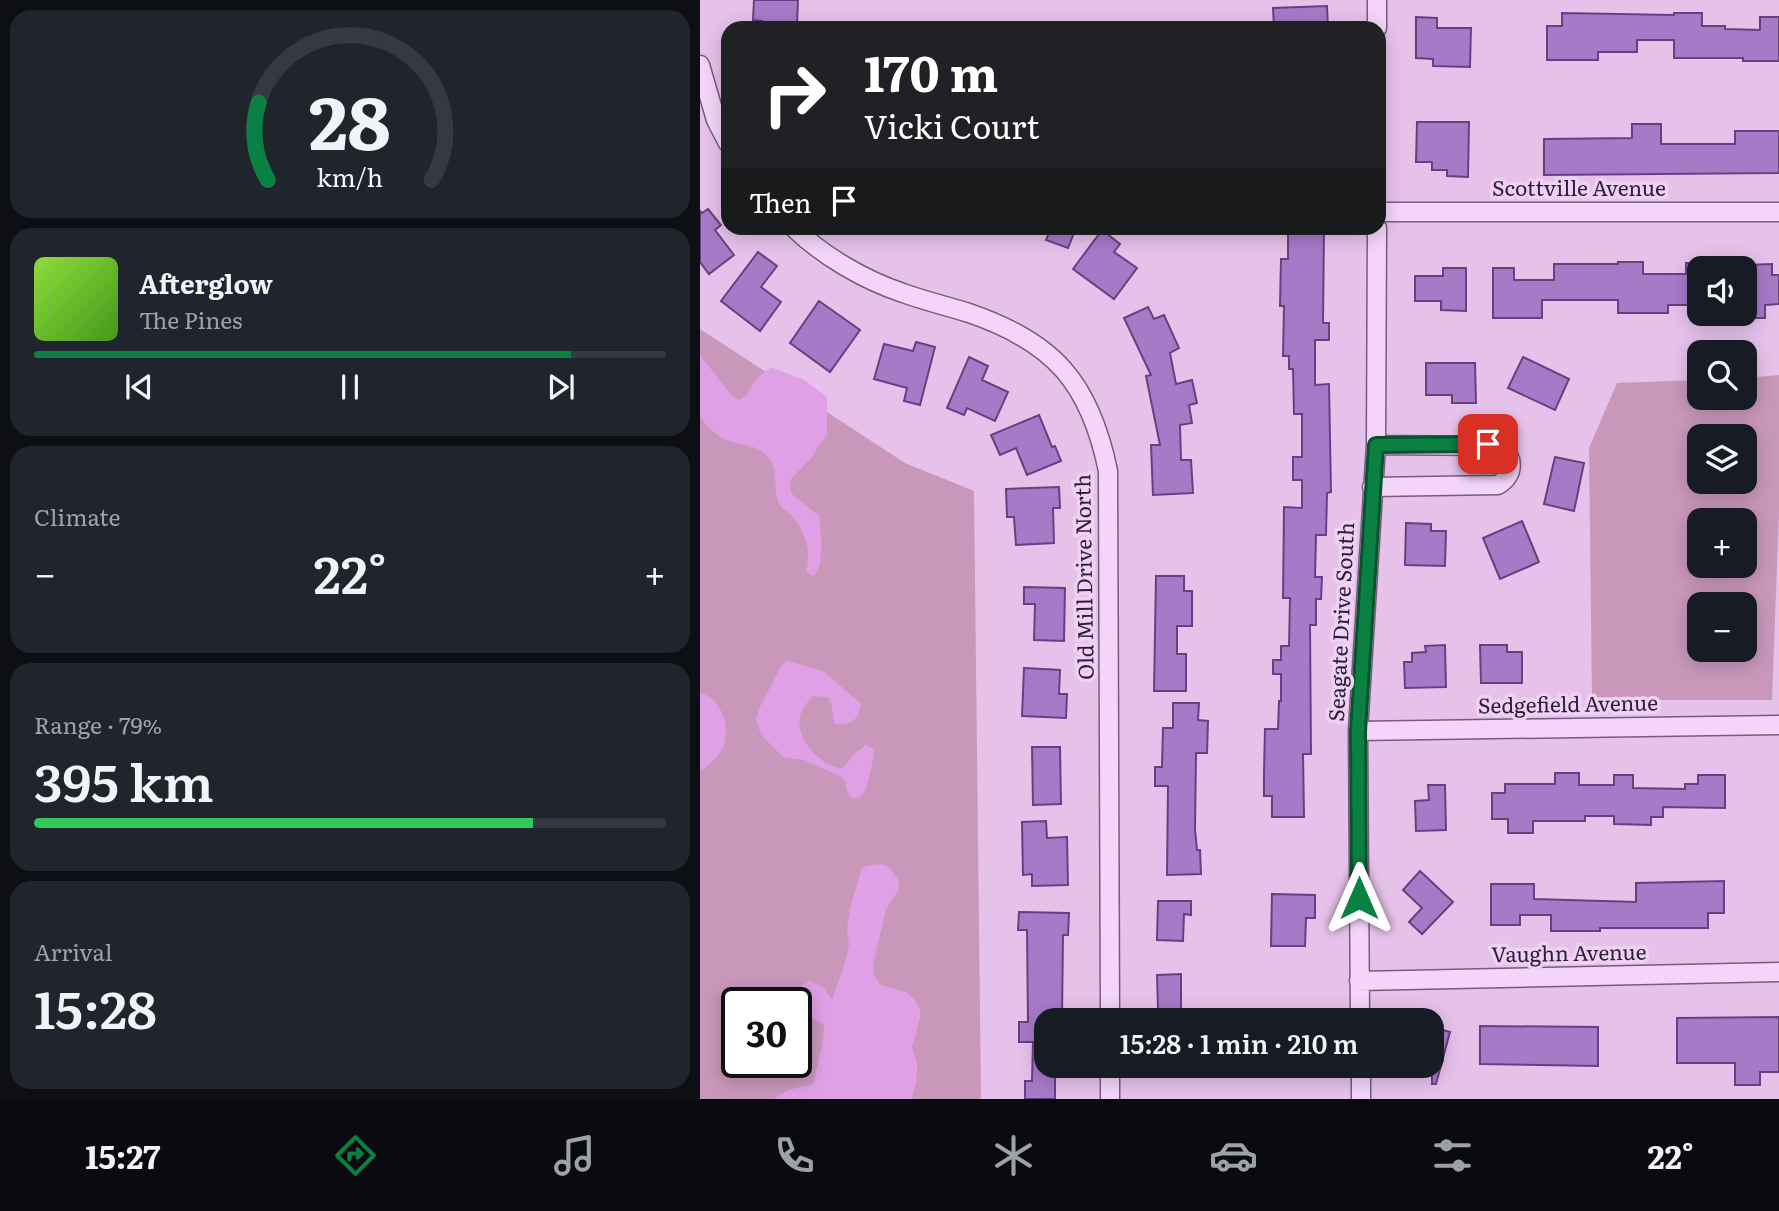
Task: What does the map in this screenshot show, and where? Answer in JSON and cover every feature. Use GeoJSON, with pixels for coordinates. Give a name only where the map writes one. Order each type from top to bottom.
{"type":"FeatureCollection","features":[{"type":"Feature","properties":{"kind":"street"},"geometry":{"type":"LineString","coordinates":[[1377,0],[1377,21]]}},
{"type":"Feature","properties":{"kind":"street"},"geometry":{"type":"LineString","coordinates":[[700,65],[721,130]]}},
{"type":"Feature","properties":{"kind":"street","name":"Scottville Avenue"},"geometry":{"type":"LineString","coordinates":[[1386,212],[1779,212]]}},
{"type":"Feature","properties":{"kind":"street","name":"Old Mill Drive North"},"geometry":{"type":"LineString","coordinates":[[804,235],[872,281],[1000,324],[1042,348],[1070,377],[1099,433],[1108,471],[1110,1008]]}},
{"type":"Feature","properties":{"kind":"street","name":"Seagate Drive South"},"geometry":{"type":"LineString","coordinates":[[1360,1008],[1358,731],[1376,445],[1377,235]]}},
{"type":"Feature","properties":{"kind":"street"},"geometry":{"type":"LineString","coordinates":[[1373,487],[1498,485],[1506,480],[1512,464],[1511,456],[1506,450],[1488,444],[1376,445]]}},
{"type":"Feature","properties":{"kind":"street","name":"Sedgefield Avenue"},"geometry":{"type":"LineString","coordinates":[[1358,731],[1779,724]]}},
{"type":"Feature","properties":{"kind":"street","name":"Vaughn Avenue"},"geometry":{"type":"LineString","coordinates":[[1359,981],[1779,972]]}},
{"type":"Feature","properties":{"kind":"street"},"geometry":{"type":"LineString","coordinates":[[1110,1078],[1110,1099]]}},
{"type":"Feature","properties":{"kind":"street"},"geometry":{"type":"LineString","coordinates":[[1361,1078],[1361,1099]]}},
{"type":"Feature","properties":{"kind":"shaded area"},"geometry":{"type":"Polygon","coordinates":[[[700,329],[905,463],[974,491],[981,1099],[700,1099],[700,329]]]}},
{"type":"Feature","properties":{"kind":"shaded area"},"geometry":{"type":"Polygon","coordinates":[[[1779,375],[1779,511],[1772,700],[1592,700],[1589,448],[1617,383],[1687,380],[1687,410],[1757,410],[1757,377],[1779,375]]]}},
{"type":"Feature","properties":{"kind":"sand"},"geometry":{"type":"Polygon","coordinates":[[[700,355],[731,395],[739,400],[746,396],[755,380],[771,367],[804,380],[827,397],[827,435],[814,455],[791,479],[790,486],[792,494],[819,516],[821,555],[814,576],[806,572],[808,550],[801,528],[779,504],[774,468],[769,458],[753,447],[721,437],[700,417],[700,355]]]}},
{"type":"Feature","properties":{"kind":"sand"},"geometry":{"type":"Polygon","coordinates":[[[787,661],[823,671],[861,704],[853,721],[839,724],[834,723],[828,697],[812,696],[802,710],[800,730],[809,748],[816,755],[824,762],[842,769],[856,752],[866,745],[874,749],[869,779],[861,796],[852,798],[842,777],[804,760],[783,757],[761,735],[756,719],[760,707],[781,666],[787,661]]]}},
{"type":"Feature","properties":{"kind":"sand"},"geometry":{"type":"Polygon","coordinates":[[[700,693],[708,696],[719,707],[726,731],[721,751],[700,771],[700,693]]]}},
{"type":"Feature","properties":{"kind":"sand"},"geometry":{"type":"Polygon","coordinates":[[[878,864],[888,866],[899,881],[898,891],[886,909],[873,965],[874,975],[880,985],[906,992],[920,1010],[912,1047],[917,1076],[912,1099],[774,1099],[788,1090],[813,1084],[824,1024],[812,1018],[812,987],[801,987],[809,981],[823,987],[832,1000],[845,963],[849,944],[847,929],[850,909],[862,867],[878,864]]]}},
{"type":"Feature","properties":{"kind":"building"},"geometry":{"type":"Polygon","coordinates":[[[754,0],[798,0],[797,21],[753,20],[754,0]]]}},
{"type":"Feature","properties":{"kind":"building"},"geometry":{"type":"Polygon","coordinates":[[[1327,6],[1328,21],[1274,21],[1273,8],[1327,6]]]}},
{"type":"Feature","properties":{"kind":"building"},"geometry":{"type":"Polygon","coordinates":[[[1562,13],[1702,13],[1702,26],[1760,30],[1760,17],[1779,17],[1779,61],[1674,58],[1674,40],[1637,40],[1637,52],[1598,52],[1598,60],[1547,60],[1547,26],[1562,26],[1562,13]]]}},
{"type":"Feature","properties":{"kind":"building"},"geometry":{"type":"Polygon","coordinates":[[[1416,17],[1437,18],[1437,28],[1471,28],[1470,67],[1433,66],[1433,59],[1416,58],[1416,17]]]}},
{"type":"Feature","properties":{"kind":"building"},"geometry":{"type":"Polygon","coordinates":[[[1417,122],[1469,122],[1468,177],[1447,176],[1447,170],[1432,170],[1432,162],[1416,162],[1417,122]]]}},
{"type":"Feature","properties":{"kind":"building"},"geometry":{"type":"Polygon","coordinates":[[[1632,124],[1661,124],[1661,144],[1735,144],[1735,131],[1779,131],[1779,173],[1544,175],[1544,139],[1632,138],[1632,124]]]}},
{"type":"Feature","properties":{"kind":"building"},"geometry":{"type":"Polygon","coordinates":[[[708,209],[721,225],[715,230],[734,255],[709,274],[700,262],[700,211],[702,213],[708,209]]]}},
{"type":"Feature","properties":{"kind":"building"},"geometry":{"type":"Polygon","coordinates":[[[1048,235],[1073,235],[1068,248],[1046,240],[1048,235]]]}},
{"type":"Feature","properties":{"kind":"building"},"geometry":{"type":"Polygon","coordinates":[[[1098,235],[1108,235],[1120,244],[1114,252],[1137,268],[1114,299],[1073,269],[1098,235]]]}},
{"type":"Feature","properties":{"kind":"building"},"geometry":{"type":"Polygon","coordinates":[[[1288,235],[1324,235],[1323,323],[1329,323],[1329,340],[1315,340],[1315,385],[1329,384],[1331,492],[1327,493],[1326,535],[1316,535],[1315,577],[1322,577],[1321,599],[1316,599],[1316,625],[1310,625],[1311,754],[1303,754],[1304,817],[1272,817],[1272,796],[1264,796],[1265,729],[1278,729],[1281,674],[1273,674],[1273,660],[1281,660],[1281,646],[1289,646],[1290,598],[1283,598],[1284,507],[1302,508],[1302,480],[1293,480],[1293,457],[1302,457],[1302,414],[1294,414],[1293,369],[1289,369],[1289,356],[1283,356],[1284,306],[1280,306],[1281,259],[1288,259],[1288,235]]]}},
{"type":"Feature","properties":{"kind":"building"},"geometry":{"type":"Polygon","coordinates":[[[758,252],[777,266],[761,287],[781,302],[760,331],[721,301],[758,252]]]}},
{"type":"Feature","properties":{"kind":"building"},"geometry":{"type":"Polygon","coordinates":[[[1643,262],[1643,274],[1686,274],[1687,263],[1687,305],[1668,305],[1668,313],[1618,313],[1618,300],[1542,300],[1542,318],[1493,318],[1493,268],[1514,268],[1514,280],[1554,280],[1554,264],[1643,262]]]}},
{"type":"Feature","properties":{"kind":"building"},"geometry":{"type":"Polygon","coordinates":[[[1772,264],[1772,275],[1779,275],[1779,304],[1765,305],[1765,318],[1757,318],[1757,265],[1772,264]]]}},
{"type":"Feature","properties":{"kind":"building"},"geometry":{"type":"Polygon","coordinates":[[[1443,268],[1466,268],[1466,311],[1441,310],[1441,301],[1415,301],[1415,276],[1443,276],[1443,268]]]}},
{"type":"Feature","properties":{"kind":"building"},"geometry":{"type":"Polygon","coordinates":[[[819,301],[860,330],[830,372],[790,343],[819,301]]]}},
{"type":"Feature","properties":{"kind":"building"},"geometry":{"type":"Polygon","coordinates":[[[1148,307],[1154,319],[1164,315],[1179,348],[1170,353],[1176,384],[1192,380],[1197,403],[1189,405],[1192,423],[1180,425],[1181,460],[1191,460],[1193,493],[1153,495],[1151,445],[1160,445],[1146,376],[1151,375],[1124,318],[1148,307]]]}},
{"type":"Feature","properties":{"kind":"building"},"geometry":{"type":"Polygon","coordinates":[[[916,342],[935,347],[920,405],[904,401],[907,388],[874,379],[884,344],[913,351],[916,342]]]}},
{"type":"Feature","properties":{"kind":"building"},"geometry":{"type":"Polygon","coordinates":[[[969,357],[988,366],[982,380],[1008,392],[995,421],[967,408],[964,415],[947,408],[969,357]]]}},
{"type":"Feature","properties":{"kind":"building"},"geometry":{"type":"Polygon","coordinates":[[[1523,357],[1569,379],[1555,410],[1508,388],[1523,357]]]}},
{"type":"Feature","properties":{"kind":"building"},"geometry":{"type":"Polygon","coordinates":[[[1426,363],[1475,363],[1476,403],[1452,403],[1452,395],[1426,395],[1426,363]]]}},
{"type":"Feature","properties":{"kind":"building"},"geometry":{"type":"Polygon","coordinates":[[[1039,415],[1061,461],[1027,475],[1016,448],[1000,455],[991,435],[1039,415]]]}},
{"type":"Feature","properties":{"kind":"building"},"geometry":{"type":"Polygon","coordinates":[[[1555,457],[1584,463],[1574,511],[1544,504],[1555,457]]]}},
{"type":"Feature","properties":{"kind":"building"},"geometry":{"type":"Polygon","coordinates":[[[1059,487],[1060,508],[1053,508],[1054,543],[1016,545],[1014,517],[1007,517],[1006,489],[1059,487]]]}},
{"type":"Feature","properties":{"kind":"building"},"geometry":{"type":"Polygon","coordinates":[[[1522,521],[1539,562],[1500,579],[1483,538],[1522,521]]]}},
{"type":"Feature","properties":{"kind":"building"},"geometry":{"type":"Polygon","coordinates":[[[1406,523],[1431,524],[1431,531],[1446,531],[1445,566],[1405,565],[1406,523]]]}},
{"type":"Feature","properties":{"kind":"building"},"geometry":{"type":"Polygon","coordinates":[[[1156,576],[1184,576],[1184,591],[1192,591],[1192,626],[1177,626],[1177,654],[1186,654],[1186,691],[1154,691],[1156,576]]]}},
{"type":"Feature","properties":{"kind":"building"},"geometry":{"type":"Polygon","coordinates":[[[1024,587],[1065,588],[1064,641],[1034,640],[1035,604],[1024,604],[1024,587]]]}},
{"type":"Feature","properties":{"kind":"building"},"geometry":{"type":"Polygon","coordinates":[[[1445,645],[1446,687],[1405,688],[1404,662],[1412,662],[1412,653],[1426,652],[1425,646],[1445,645]]]}},
{"type":"Feature","properties":{"kind":"building"},"geometry":{"type":"Polygon","coordinates":[[[1480,645],[1507,645],[1507,652],[1522,652],[1522,683],[1481,683],[1480,645]]]}},
{"type":"Feature","properties":{"kind":"building"},"geometry":{"type":"Polygon","coordinates":[[[1024,668],[1060,670],[1059,694],[1067,694],[1066,718],[1022,716],[1024,668]]]}},
{"type":"Feature","properties":{"kind":"building"},"geometry":{"type":"Polygon","coordinates":[[[1173,703],[1199,703],[1198,720],[1208,721],[1207,753],[1196,753],[1195,829],[1197,850],[1200,850],[1201,874],[1167,875],[1168,786],[1155,786],[1155,767],[1162,767],[1163,728],[1173,728],[1173,703]]]}},
{"type":"Feature","properties":{"kind":"building"},"geometry":{"type":"Polygon","coordinates":[[[1032,747],[1060,747],[1061,804],[1033,805],[1032,747]]]}},
{"type":"Feature","properties":{"kind":"building"},"geometry":{"type":"Polygon","coordinates":[[[1555,773],[1579,773],[1579,785],[1614,785],[1614,775],[1633,775],[1633,788],[1685,789],[1685,784],[1698,784],[1698,775],[1725,775],[1725,808],[1663,807],[1663,817],[1651,817],[1651,825],[1614,824],[1614,816],[1585,816],[1585,821],[1533,821],[1533,833],[1508,833],[1508,819],[1492,819],[1492,793],[1505,793],[1505,784],[1555,784],[1555,773]]]}},
{"type":"Feature","properties":{"kind":"building"},"geometry":{"type":"Polygon","coordinates":[[[1428,785],[1445,785],[1446,830],[1416,831],[1415,801],[1429,800],[1428,785]]]}},
{"type":"Feature","properties":{"kind":"building"},"geometry":{"type":"Polygon","coordinates":[[[1046,821],[1047,838],[1067,837],[1068,885],[1032,886],[1032,874],[1023,875],[1022,822],[1046,821]]]}},
{"type":"Feature","properties":{"kind":"building"},"geometry":{"type":"Polygon","coordinates":[[[1420,871],[1453,902],[1422,934],[1409,922],[1422,908],[1403,890],[1420,871]]]}},
{"type":"Feature","properties":{"kind":"building"},"geometry":{"type":"Polygon","coordinates":[[[1724,881],[1724,913],[1708,913],[1708,928],[1551,931],[1551,915],[1520,915],[1520,925],[1491,925],[1491,884],[1534,884],[1534,899],[1636,902],[1636,883],[1724,881]]]}},
{"type":"Feature","properties":{"kind":"building"},"geometry":{"type":"Polygon","coordinates":[[[1272,894],[1315,895],[1315,918],[1306,918],[1305,946],[1271,946],[1272,894]]]}},
{"type":"Feature","properties":{"kind":"building"},"geometry":{"type":"Polygon","coordinates":[[[1158,901],[1191,901],[1191,915],[1184,914],[1183,941],[1157,940],[1158,901]]]}},
{"type":"Feature","properties":{"kind":"building"},"geometry":{"type":"Polygon","coordinates":[[[1019,912],[1069,913],[1068,935],[1063,935],[1062,1008],[1034,1008],[1034,1078],[1055,1078],[1055,1099],[1025,1099],[1025,1081],[1032,1081],[1033,1042],[1019,1042],[1019,1022],[1028,1022],[1027,930],[1018,930],[1019,912]]]}},
{"type":"Feature","properties":{"kind":"building"},"geometry":{"type":"Polygon","coordinates":[[[1181,974],[1181,1008],[1158,1008],[1157,975],[1181,974]]]}},
{"type":"Feature","properties":{"kind":"building"},"geometry":{"type":"Polygon","coordinates":[[[1779,1017],[1779,1072],[1760,1072],[1760,1085],[1735,1085],[1735,1063],[1677,1063],[1677,1018],[1779,1017]]]}},
{"type":"Feature","properties":{"kind":"building"},"geometry":{"type":"Polygon","coordinates":[[[1480,1026],[1598,1027],[1598,1066],[1480,1064],[1480,1026]]]}},
{"type":"Feature","properties":{"kind":"building"},"geometry":{"type":"Polygon","coordinates":[[[1444,1030],[1450,1032],[1444,1054],[1444,1030]]]}},
{"type":"Feature","properties":{"kind":"route"},"geometry":{"type":"LineString","coordinates":[[1359,898],[1358,731],[1376,445],[1488,444]]}}]}
